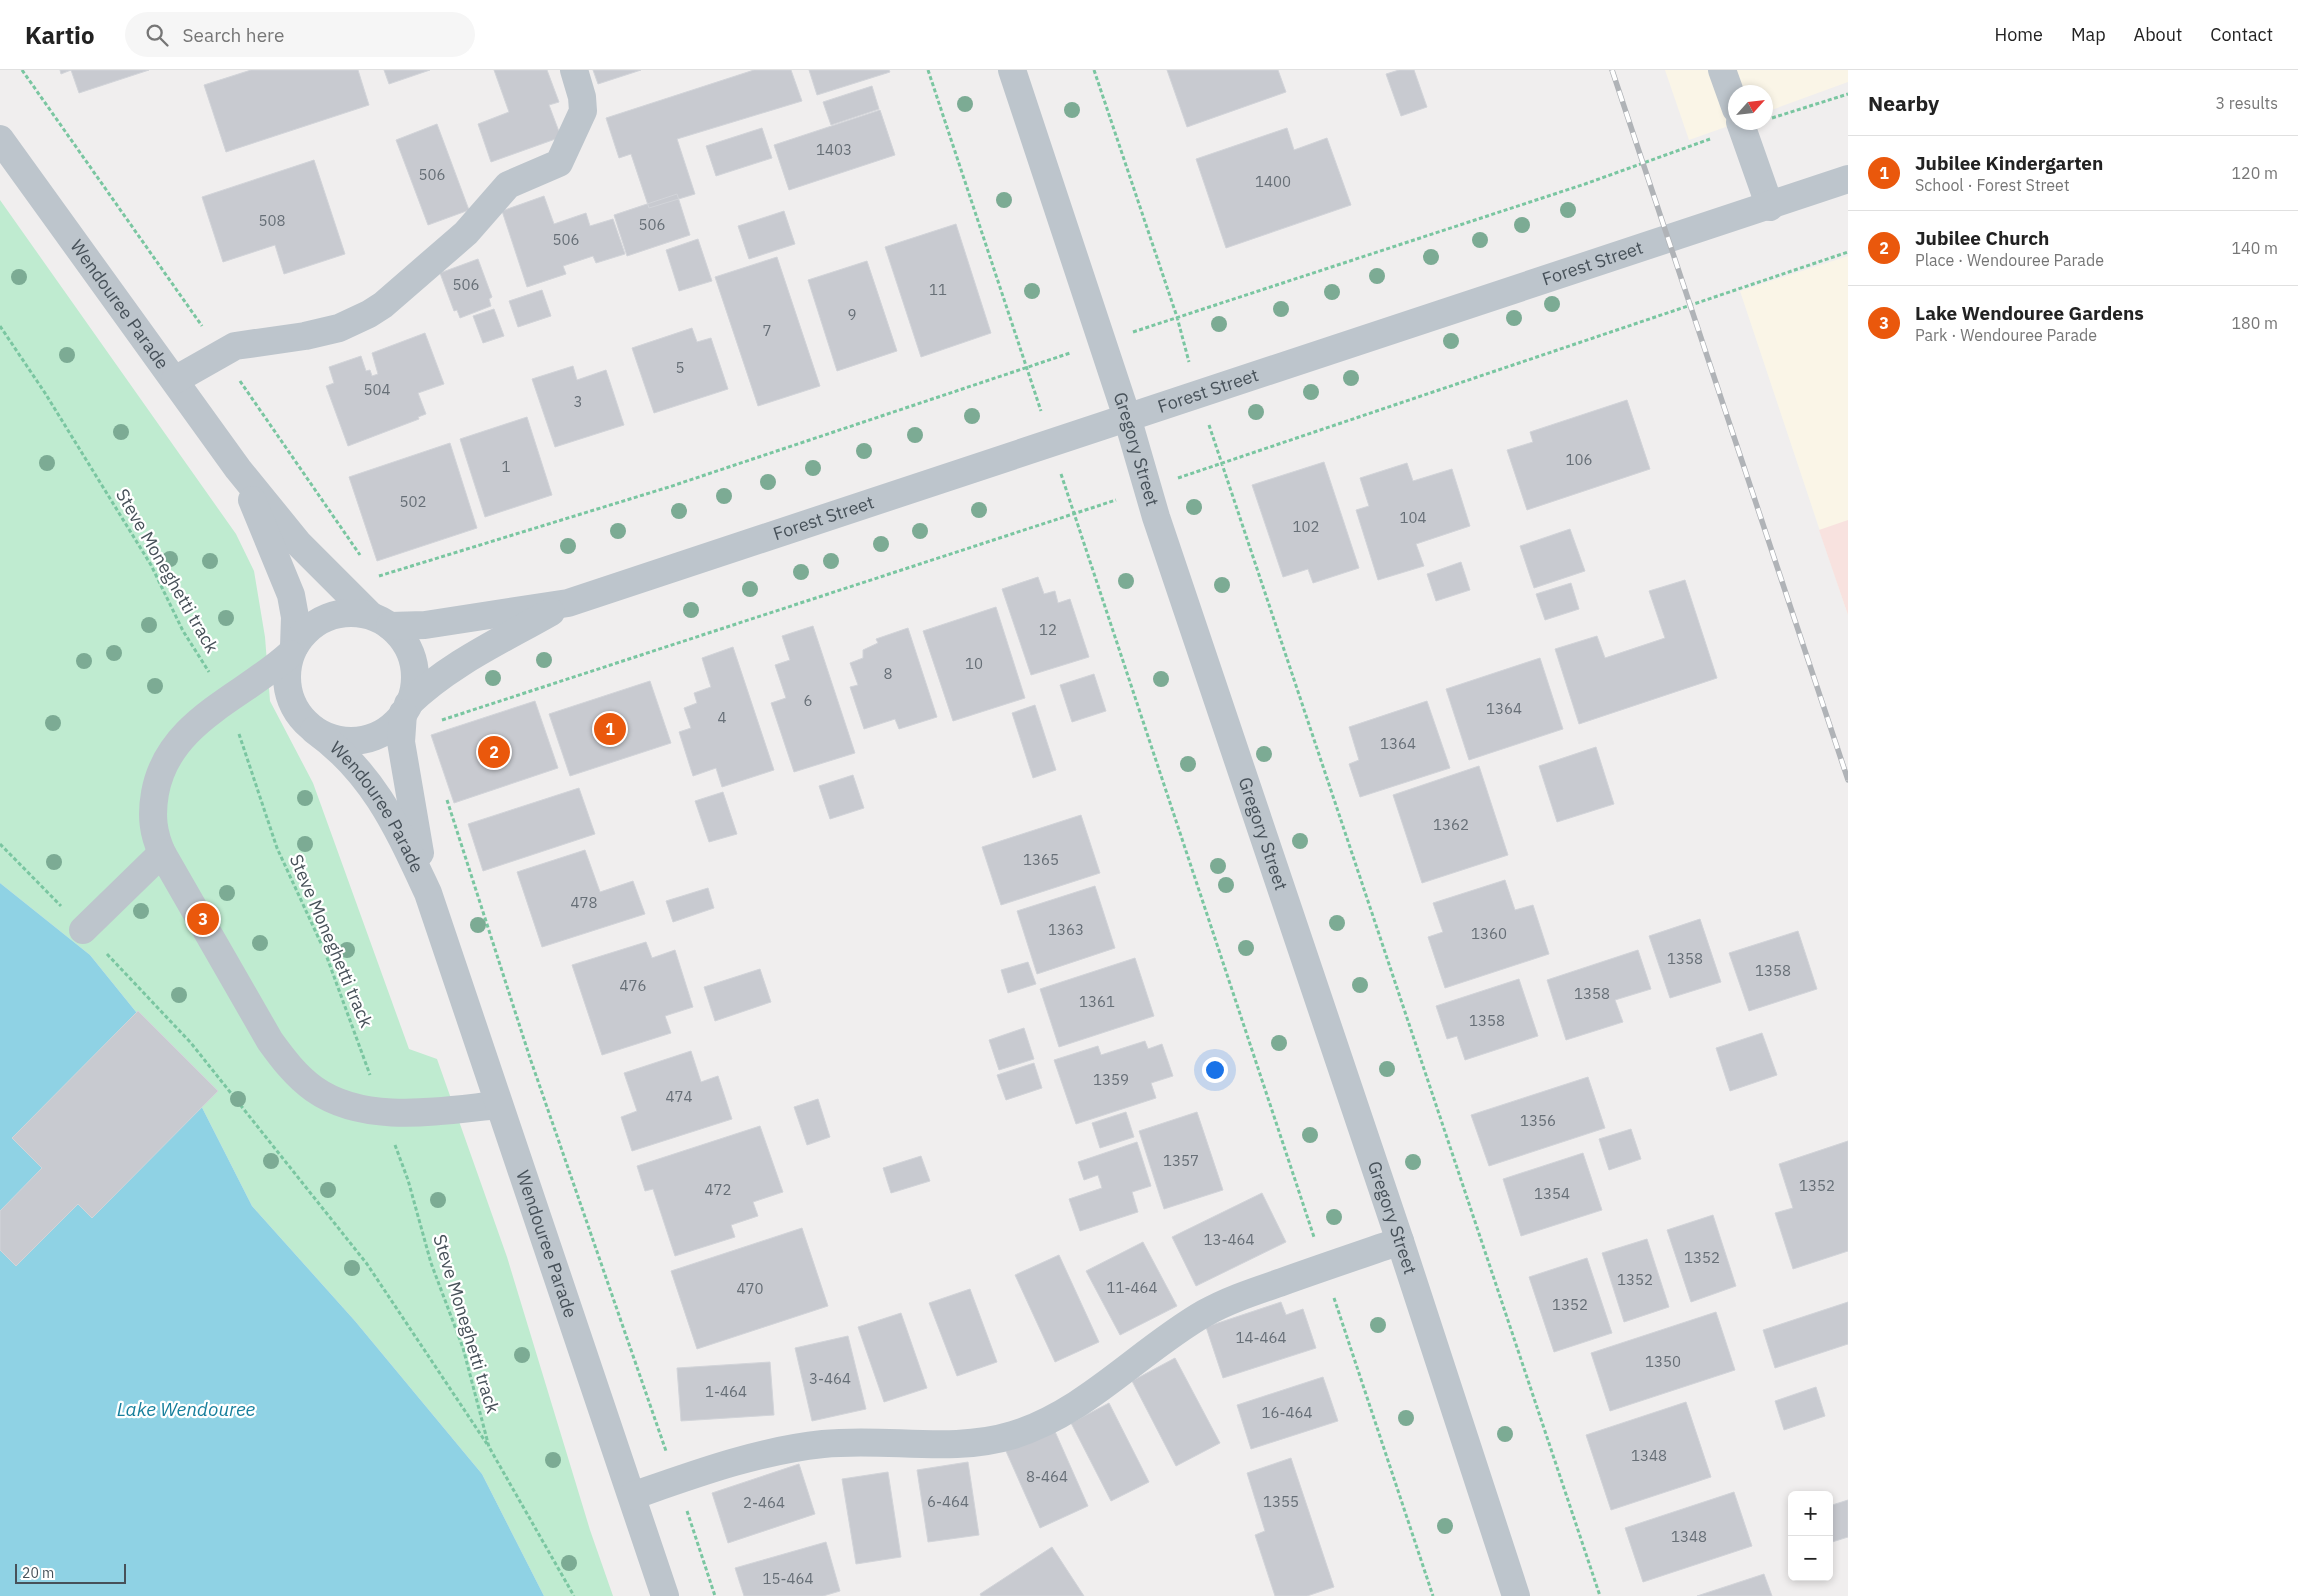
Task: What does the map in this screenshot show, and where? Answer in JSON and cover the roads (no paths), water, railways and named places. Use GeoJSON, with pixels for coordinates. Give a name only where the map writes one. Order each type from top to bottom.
{"type":"FeatureCollection","features":[{"type":"Feature","properties":{"kind":"street"},"geometry":{"type":"LineString","coordinates":[[175,380],[221,353],[245,344],[305,336],[340,328],[369,314],[383,304],[466,233],[508,185],[559,163],[583,111],[582,97],[574,70]]}},
{"type":"Feature","properties":{"kind":"street","name":"Gregory Street"},"geometry":{"type":"LineString","coordinates":[[1012,70],[1127,417],[1148,489],[1400,1242],[1516,1596]]}},
{"type":"Feature","properties":{"kind":"street"},"geometry":{"type":"LineString","coordinates":[[1722,70],[1729,85]]}},
{"type":"Feature","properties":{"kind":"street"},"geometry":{"type":"LineString","coordinates":[[1749,130],[1770,206]]}},
{"type":"Feature","properties":{"kind":"street","name":"Wendouree Parade"},"geometry":{"type":"LineString","coordinates":[[0,138],[238,468],[299,544],[380,621]]}},
{"type":"Feature","properties":{"kind":"street","name":"Forest Street"},"geometry":{"type":"LineString","coordinates":[[380,621],[418,626],[568,603],[1848,179]]}},
{"type":"Feature","properties":{"kind":"street","name":"Wendouree Parade"},"geometry":{"type":"LineString","coordinates":[[238,468],[291,595],[295,617],[292,650]]}},
{"type":"Feature","properties":{"kind":"street","name":"Forest Street"},"geometry":{"type":"LineString","coordinates":[[406,709],[432,682],[568,603]]}},
{"type":"Feature","properties":{"kind":"street"},"geometry":{"type":"LineString","coordinates":[[292,650],[287,666],[286,684],[291,702],[301,717],[314,730],[330,738],[348,741],[375,737],[387,730],[406,709],[414,684],[414,667],[405,643],[380,621],[344,613],[319,620],[305,631],[292,650],[270,672],[225,700],[188,730],[176,744],[157,783],[152,818],[153,830],[162,853],[266,1035],[300,1078],[328,1098],[363,1110],[383,1112],[498,1104]]}},
{"type":"Feature","properties":{"kind":"street","name":"Wendouree Parade"},"geometry":{"type":"LineString","coordinates":[[406,709],[401,742],[428,893]]}},
{"type":"Feature","properties":{"kind":"street","name":"Wendouree Parade"},"geometry":{"type":"LineString","coordinates":[[314,730],[344,755],[379,797],[396,825],[428,893],[665,1596]]}},
{"type":"Feature","properties":{"kind":"street"},"geometry":{"type":"LineString","coordinates":[[83,930],[162,853]]}},
{"type":"Feature","properties":{"kind":"street"},"geometry":{"type":"LineString","coordinates":[[632,1496],[751,1456],[824,1444],[878,1442],[953,1445],[986,1441],[1013,1434],[1046,1421],[1081,1401],[1179,1330],[1210,1310],[1243,1295],[1400,1242]]}},
{"type":"Feature","properties":{"kind":"water","name":"Lake Wendouree"},"geometry":{"type":"Polygon","coordinates":[[[0,883],[90,955],[183,1070],[252,1206],[355,1321],[482,1474],[544,1596],[0,1596],[0,883]]]}},
{"type":"Feature","properties":{"kind":"railway"},"geometry":{"type":"LineString","coordinates":[[1612,70],[1848,780]]}},
{"type":"Feature","properties":{"kind":"place","name":"Jubilee Kindergarten"},"geometry":{"type":"Point","coordinates":[610,729]}},
{"type":"Feature","properties":{"kind":"place","name":"Jubilee Church"},"geometry":{"type":"Point","coordinates":[494,752]}},
{"type":"Feature","properties":{"kind":"place","name":"Lake Wendouree Gardens"},"geometry":{"type":"Point","coordinates":[203,919]}}]}
